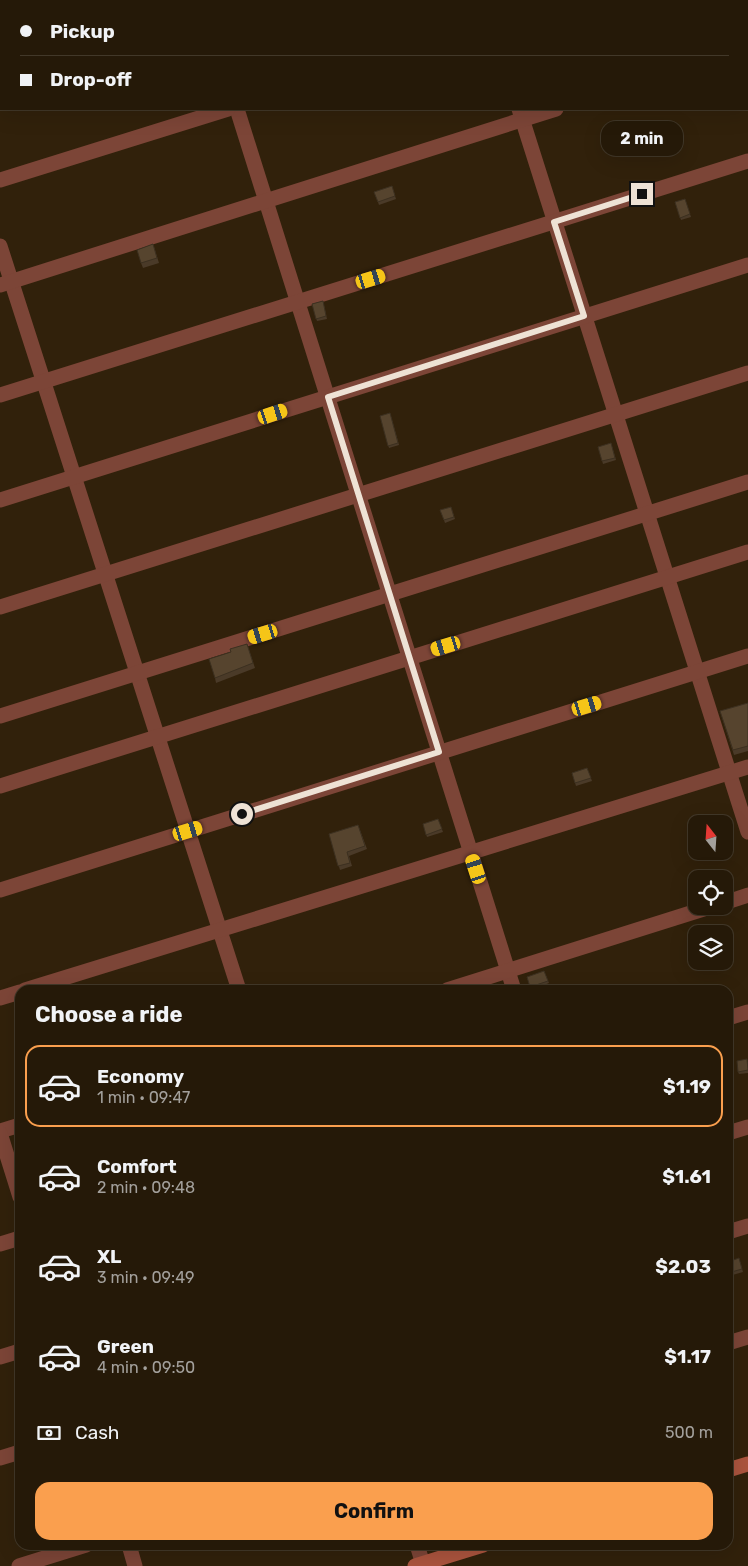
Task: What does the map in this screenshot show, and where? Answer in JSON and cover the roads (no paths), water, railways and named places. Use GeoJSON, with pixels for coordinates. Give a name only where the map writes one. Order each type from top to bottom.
{"type":"FeatureCollection","features":[{"type":"Feature","properties":{"kind":"street"},"geometry":{"type":"LineString","coordinates":[[0,180],[225,110]]}},
{"type":"Feature","properties":{"kind":"street"},"geometry":{"type":"LineString","coordinates":[[236,110],[512,985]]}},
{"type":"Feature","properties":{"kind":"street"},"geometry":{"type":"LineString","coordinates":[[6,283],[266,201],[520,114],[549,110]]}},
{"type":"Feature","properties":{"kind":"street"},"geometry":{"type":"LineString","coordinates":[[520,114],[748,832]]}},
{"type":"Feature","properties":{"kind":"street"},"geometry":{"type":"LineString","coordinates":[[0,395],[748,161]]}},
{"type":"Feature","properties":{"kind":"street"},"geometry":{"type":"LineString","coordinates":[[0,246],[6,283],[44,381],[237,985]]}},
{"type":"Feature","properties":{"kind":"street"},"geometry":{"type":"LineString","coordinates":[[0,500],[748,265]]}},
{"type":"Feature","properties":{"kind":"street"},"geometry":{"type":"LineString","coordinates":[[0,607],[748,373]]}},
{"type":"Feature","properties":{"kind":"street"},"geometry":{"type":"LineString","coordinates":[[0,716],[748,482]]}},
{"type":"Feature","properties":{"kind":"street"},"geometry":{"type":"LineString","coordinates":[[0,786],[748,552]]}},
{"type":"Feature","properties":{"kind":"street"},"geometry":{"type":"LineString","coordinates":[[0,890],[748,656]]}},
{"type":"Feature","properties":{"kind":"street"},"geometry":{"type":"LineString","coordinates":[[41,985],[748,767]]}},
{"type":"Feature","properties":{"kind":"street"},"geometry":{"type":"LineString","coordinates":[[733,900],[748,895]]}},
{"type":"Feature","properties":{"kind":"street"},"geometry":{"type":"LineString","coordinates":[[463,985],[688,914]]}},
{"type":"Feature","properties":{"kind":"street"},"geometry":{"type":"LineString","coordinates":[[0,998],[15,994]]}},
{"type":"Feature","properties":{"kind":"street"},"geometry":{"type":"LineString","coordinates":[[733,1016],[748,1012]]}},
{"type":"Feature","properties":{"kind":"street"},"geometry":{"type":"LineString","coordinates":[[15,1127],[0,1132],[15,1181]]}},
{"type":"Feature","properties":{"kind":"street"},"geometry":{"type":"LineString","coordinates":[[733,1132],[748,1127]]}},
{"type":"Feature","properties":{"kind":"street"},"geometry":{"type":"LineString","coordinates":[[733,1230],[748,1226]]}},
{"type":"Feature","properties":{"kind":"street"},"geometry":{"type":"LineString","coordinates":[[0,1244],[15,1240]]}},
{"type":"Feature","properties":{"kind":"street"},"geometry":{"type":"LineString","coordinates":[[733,1342],[748,1337]]}},
{"type":"Feature","properties":{"kind":"street"},"geometry":{"type":"LineString","coordinates":[[0,1357],[15,1352]]}},
{"type":"Feature","properties":{"kind":"street"},"geometry":{"type":"LineString","coordinates":[[0,1458],[15,1454]]}},
{"type":"Feature","properties":{"kind":"street"},"geometry":{"type":"LineString","coordinates":[[733,1468],[748,1464]]}},
{"type":"Feature","properties":{"kind":"street"},"geometry":{"type":"LineString","coordinates":[[19,1566],[70,1550]]}},
{"type":"Feature","properties":{"kind":"street"},"geometry":{"type":"LineString","coordinates":[[131,1550],[136,1566]]}},
{"type":"Feature","properties":{"kind":"street"},"geometry":{"type":"LineString","coordinates":[[418,1550],[419,1565],[468,1550]]}}]}
